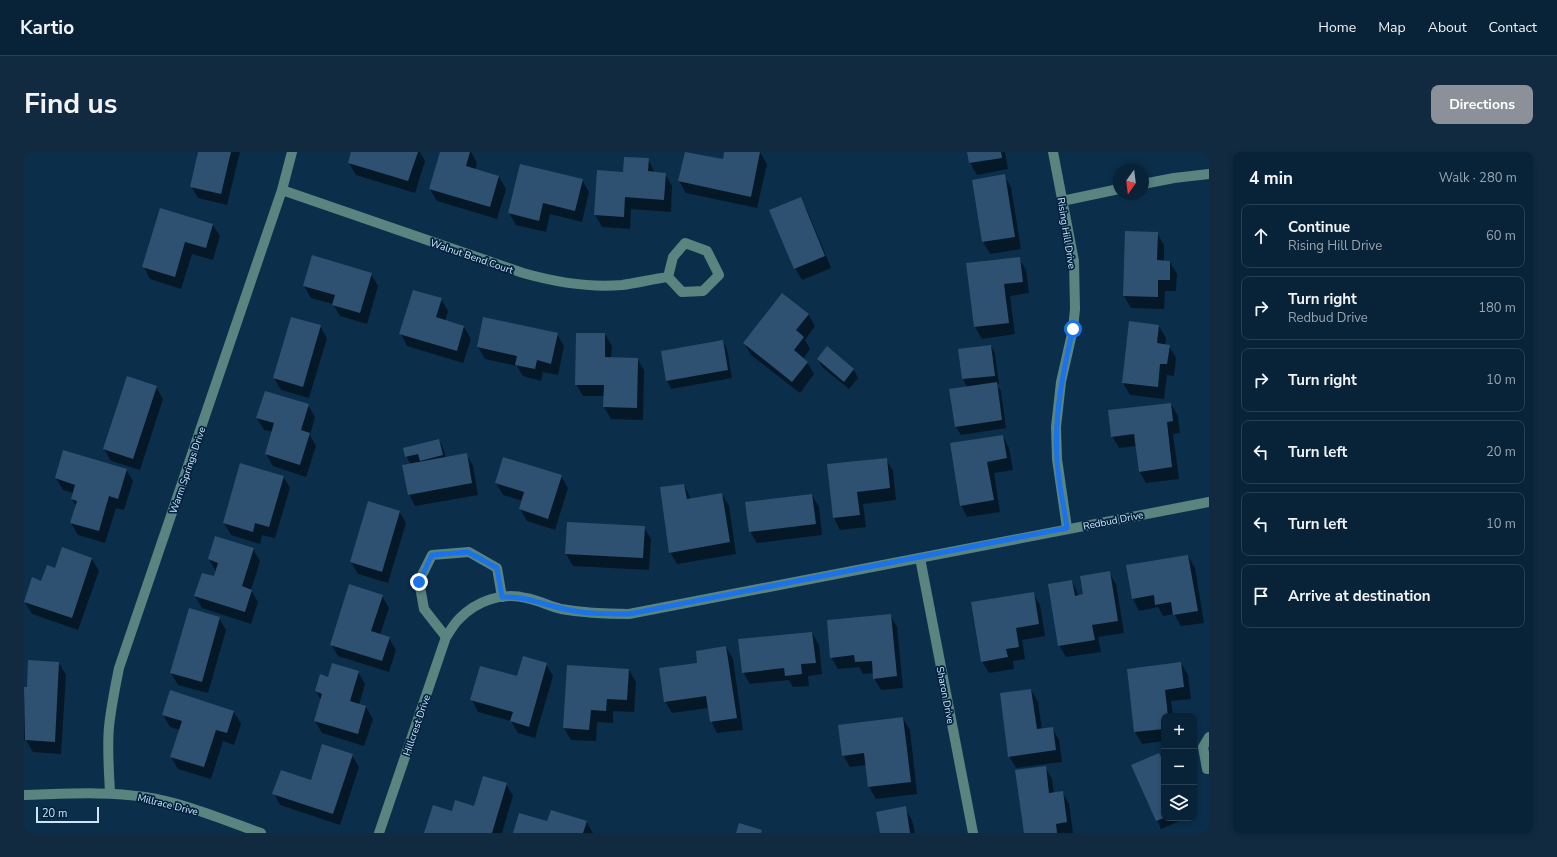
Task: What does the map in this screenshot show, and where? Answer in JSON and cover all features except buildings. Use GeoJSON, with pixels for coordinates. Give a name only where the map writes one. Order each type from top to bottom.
{"type":"FeatureCollection","features":[{"type":"Feature","properties":{"kind":"street","name":"Warm Springs Drive"},"geometry":{"type":"LineString","coordinates":[[110,793],[108,758],[109,728],[119,668],[282,190],[292,152]]}},
{"type":"Feature","properties":{"kind":"street","name":"Rising Hill Drive"},"geometry":{"type":"LineString","coordinates":[[1053,152],[1074,261],[1075,309],[1073,329],[1061,382],[1056,427],[1057,459],[1067,528]]}},
{"type":"Feature","properties":{"kind":"street"},"geometry":{"type":"LineString","coordinates":[[1149,183],[1209,174]]}},
{"type":"Feature","properties":{"kind":"street","name":"Walnut Bend Court"},"geometry":{"type":"LineString","coordinates":[[282,190],[523,273],[557,282],[589,285],[622,284],[668,277]]}},
{"type":"Feature","properties":{"kind":"street"},"geometry":{"type":"LineString","coordinates":[[1062,201],[1113,191]]}},
{"type":"Feature","properties":{"kind":"street"},"geometry":{"type":"LineString","coordinates":[[685,243],[707,251],[719,275],[703,291],[682,292],[668,277],[673,257],[685,243]]}},
{"type":"Feature","properties":{"kind":"street","name":"Redbud Drive"},"geometry":{"type":"LineString","coordinates":[[457,620],[478,604],[502,597],[526,598],[582,613],[629,614],[1067,528],[1209,502]]}},
{"type":"Feature","properties":{"kind":"street"},"geometry":{"type":"LineString","coordinates":[[446,637],[424,609],[419,582],[432,555],[468,552],[497,568],[502,597]]}},
{"type":"Feature","properties":{"kind":"street","name":"Sharon Drive"},"geometry":{"type":"LineString","coordinates":[[920,558],[973,833]]}},
{"type":"Feature","properties":{"kind":"street","name":"Hillcrest Drive"},"geometry":{"type":"LineString","coordinates":[[379,833],[446,637],[457,620]]}},
{"type":"Feature","properties":{"kind":"street"},"geometry":{"type":"LineString","coordinates":[[1209,738],[1203,747],[1207,769],[1209,769]]}},
{"type":"Feature","properties":{"kind":"street","name":"Millrace Drive"},"geometry":{"type":"LineString","coordinates":[[24,795],[110,793],[146,797],[179,805],[261,833]]}},
{"type":"Feature","properties":{"kind":"route"},"geometry":{"type":"LineString","coordinates":[[419,582],[432,555],[468,552],[497,568],[502,597],[514,596],[526,598],[582,613],[629,614],[1067,528],[1057,459],[1056,427],[1061,382],[1073,329]]}}]}
